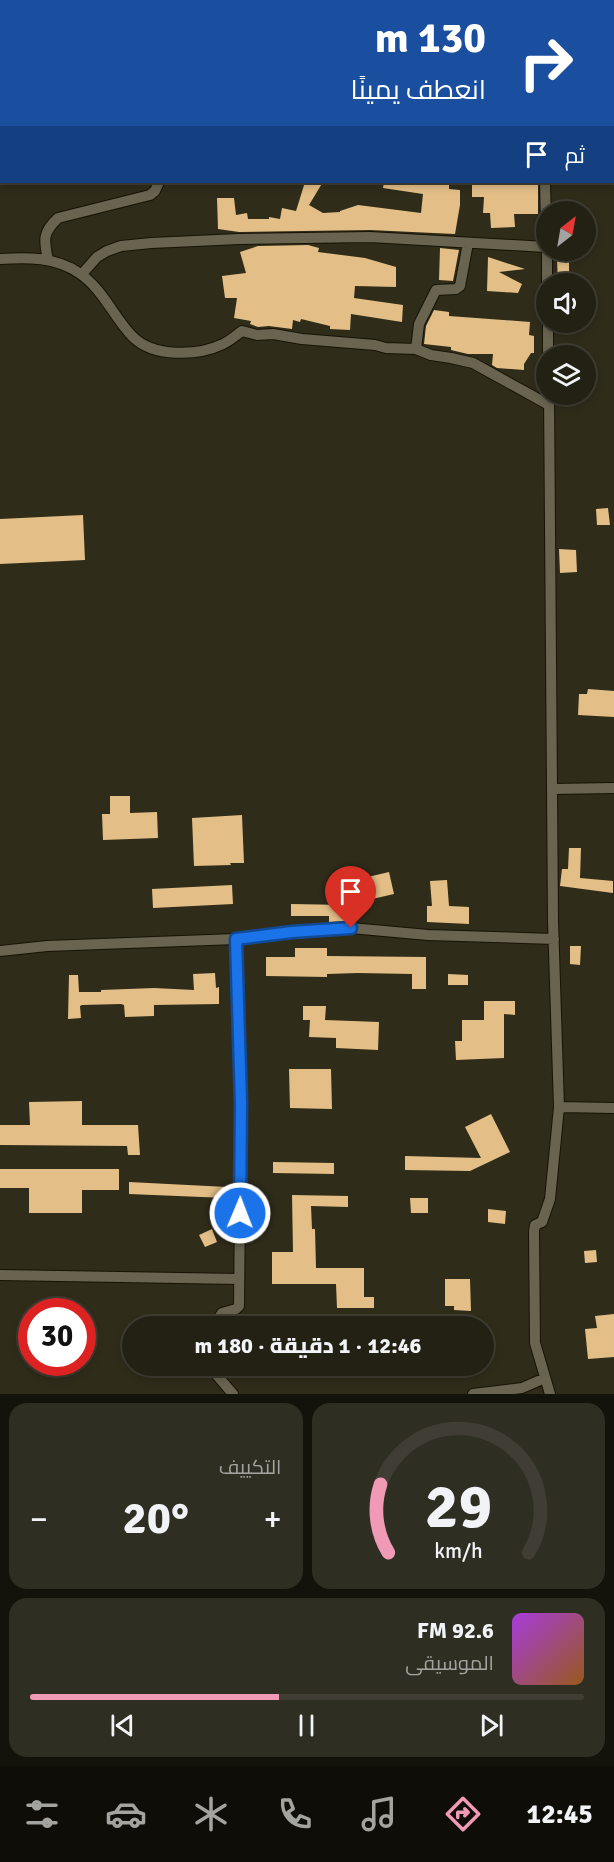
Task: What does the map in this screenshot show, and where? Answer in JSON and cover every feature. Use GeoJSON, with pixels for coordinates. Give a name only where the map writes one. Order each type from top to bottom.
{"type":"FeatureCollection","features":[{"type":"Feature","properties":{"kind":"street"},"geometry":{"type":"LineString","coordinates":[[48,260],[44,242],[47,228],[58,218],[150,195],[159,183]]}},
{"type":"Feature","properties":{"kind":"street"},"geometry":{"type":"LineString","coordinates":[[545,183],[545,201]]}},
{"type":"Feature","properties":{"kind":"street"},"geometry":{"type":"LineString","coordinates":[[82,274],[107,251],[121,246],[151,243],[370,237],[536,248]]}},
{"type":"Feature","properties":{"kind":"street"},"geometry":{"type":"LineString","coordinates":[[416,349],[419,324],[436,290],[456,289],[460,286],[468,243]]}},
{"type":"Feature","properties":{"kind":"street"},"geometry":{"type":"LineString","coordinates":[[0,259],[48,260],[82,274],[106,299],[133,337],[147,345],[173,353],[195,352],[224,344],[242,331],[386,348],[416,349],[431,355],[473,363],[536,394]]}},
{"type":"Feature","properties":{"kind":"street"},"geometry":{"type":"LineString","coordinates":[[549,405],[554,939],[559,1107],[549,1205],[542,1222],[535,1225],[534,1231],[535,1343],[550,1394]]}},
{"type":"Feature","properties":{"kind":"street"},"geometry":{"type":"LineString","coordinates":[[552,789],[614,788]]}},
{"type":"Feature","properties":{"kind":"street"},"geometry":{"type":"LineString","coordinates":[[0,951],[47,946],[236,939],[351,928],[428,935],[554,939]]}},
{"type":"Feature","properties":{"kind":"street"},"geometry":{"type":"LineString","coordinates":[[220,1316],[239,1306],[241,1103],[236,939]]}},
{"type":"Feature","properties":{"kind":"street"},"geometry":{"type":"LineString","coordinates":[[559,1107],[614,1108]]}},
{"type":"Feature","properties":{"kind":"street"},"geometry":{"type":"LineString","coordinates":[[0,1275],[239,1279]]}},
{"type":"Feature","properties":{"kind":"street"},"geometry":{"type":"LineString","coordinates":[[218,1376],[233,1394]]}},
{"type":"Feature","properties":{"kind":"street"},"geometry":{"type":"LineString","coordinates":[[473,1394],[522,1388],[545,1378]]}},
{"type":"Feature","properties":{"kind":"building"},"geometry":{"type":"Polygon","coordinates":[[[305,183],[322,183],[309,205],[323,213],[340,212],[358,205],[421,213],[423,194],[383,188],[384,183],[449,183],[449,189],[460,190],[455,234],[370,230],[239,232],[218,229],[217,198],[234,198],[236,215],[247,213],[248,219],[269,219],[269,217],[280,219],[282,208],[296,211],[305,183]]]}},
{"type":"Feature","properties":{"kind":"building"},"geometry":{"type":"Polygon","coordinates":[[[472,183],[515,185],[515,183],[538,183],[536,214],[514,214],[515,227],[491,228],[490,213],[483,213],[484,197],[472,197],[472,183]]]}},
{"type":"Feature","properties":{"kind":"building"},"geometry":{"type":"Polygon","coordinates":[[[308,245],[319,248],[318,252],[365,258],[396,267],[396,287],[355,286],[354,298],[403,305],[402,322],[351,314],[350,330],[330,329],[330,326],[301,319],[300,322],[293,320],[292,329],[258,327],[250,324],[251,321],[234,318],[237,298],[225,298],[222,276],[246,273],[240,252],[258,246],[308,245]]]}},
{"type":"Feature","properties":{"kind":"building"},"geometry":{"type":"Polygon","coordinates":[[[440,248],[459,250],[453,281],[439,280],[440,248]]]}},
{"type":"Feature","properties":{"kind":"building"},"geometry":{"type":"Polygon","coordinates":[[[488,257],[525,269],[499,272],[522,284],[518,293],[487,291],[488,257]]]}},
{"type":"Feature","properties":{"kind":"building"},"geometry":{"type":"Polygon","coordinates":[[[557,261],[569,261],[569,273],[558,273],[557,261]]]}},
{"type":"Feature","properties":{"kind":"building"},"geometry":{"type":"Polygon","coordinates":[[[434,310],[449,312],[449,316],[530,322],[529,335],[534,336],[534,353],[531,353],[524,364],[524,370],[497,368],[492,365],[493,354],[468,354],[451,350],[451,347],[424,344],[426,326],[434,310]]]}},
{"type":"Feature","properties":{"kind":"building"},"geometry":{"type":"Polygon","coordinates":[[[608,508],[610,525],[597,525],[596,509],[608,508]]]}},
{"type":"Feature","properties":{"kind":"building"},"geometry":{"type":"Polygon","coordinates":[[[83,515],[85,560],[0,564],[0,519],[83,515]]]}},
{"type":"Feature","properties":{"kind":"building"},"geometry":{"type":"Polygon","coordinates":[[[559,549],[576,550],[577,572],[560,573],[559,549]]]}},
{"type":"Feature","properties":{"kind":"building"},"geometry":{"type":"Polygon","coordinates":[[[588,689],[614,691],[614,717],[578,715],[579,694],[587,694],[588,689]]]}},
{"type":"Feature","properties":{"kind":"building"},"geometry":{"type":"Polygon","coordinates":[[[110,796],[130,796],[130,813],[157,812],[158,838],[103,840],[102,814],[110,814],[110,796]]]}},
{"type":"Feature","properties":{"kind":"building"},"geometry":{"type":"Polygon","coordinates":[[[242,815],[244,863],[194,866],[192,818],[242,815]]]}},
{"type":"Feature","properties":{"kind":"building"},"geometry":{"type":"Polygon","coordinates":[[[569,848],[581,848],[580,878],[613,881],[613,893],[560,886],[562,869],[568,869],[569,848]]]}},
{"type":"Feature","properties":{"kind":"building"},"geometry":{"type":"Polygon","coordinates":[[[389,872],[394,894],[359,902],[355,880],[389,872]]]}},
{"type":"Feature","properties":{"kind":"building"},"geometry":{"type":"Polygon","coordinates":[[[447,880],[449,906],[469,907],[469,924],[427,922],[427,906],[432,906],[430,881],[447,880]]]}},
{"type":"Feature","properties":{"kind":"building"},"geometry":{"type":"Polygon","coordinates":[[[232,885],[233,904],[153,908],[152,889],[232,885]]]}},
{"type":"Feature","properties":{"kind":"building"},"geometry":{"type":"Polygon","coordinates":[[[291,904],[346,905],[345,921],[329,922],[329,916],[291,916],[291,904]]]}},
{"type":"Feature","properties":{"kind":"building"},"geometry":{"type":"Polygon","coordinates":[[[570,946],[581,946],[580,965],[570,964],[570,946]]]}},
{"type":"Feature","properties":{"kind":"building"},"geometry":{"type":"Polygon","coordinates":[[[295,948],[327,948],[327,956],[426,957],[426,989],[412,989],[412,974],[327,974],[327,977],[266,976],[266,957],[295,957],[295,948]]]}},
{"type":"Feature","properties":{"kind":"building"},"geometry":{"type":"Polygon","coordinates":[[[215,973],[216,988],[219,987],[219,1004],[154,1005],[154,1016],[125,1017],[124,1005],[121,1004],[82,1005],[80,1006],[81,1018],[68,1019],[69,975],[78,975],[79,992],[101,992],[101,990],[154,988],[194,990],[193,974],[215,973]]]}},
{"type":"Feature","properties":{"kind":"building"},"geometry":{"type":"Polygon","coordinates":[[[448,974],[468,975],[468,985],[448,985],[448,974]]]}},
{"type":"Feature","properties":{"kind":"building"},"geometry":{"type":"Polygon","coordinates":[[[484,1001],[515,1001],[515,1015],[504,1014],[504,1058],[456,1060],[455,1041],[462,1041],[462,1020],[484,1020],[484,1001]]]}},
{"type":"Feature","properties":{"kind":"building"},"geometry":{"type":"Polygon","coordinates":[[[303,1006],[326,1006],[325,1020],[379,1022],[378,1050],[336,1048],[336,1038],[309,1037],[310,1020],[303,1020],[303,1006]]]}},
{"type":"Feature","properties":{"kind":"building"},"geometry":{"type":"Polygon","coordinates":[[[289,1069],[331,1069],[332,1109],[290,1108],[289,1069]]]}},
{"type":"Feature","properties":{"kind":"building"},"geometry":{"type":"Polygon","coordinates":[[[82,1101],[82,1125],[138,1125],[140,1155],[128,1155],[127,1146],[0,1145],[0,1125],[30,1125],[29,1102],[82,1101]]]}},
{"type":"Feature","properties":{"kind":"building"},"geometry":{"type":"Polygon","coordinates":[[[491,1114],[510,1152],[470,1171],[405,1170],[405,1156],[481,1158],[465,1127],[491,1114]]]}},
{"type":"Feature","properties":{"kind":"building"},"geometry":{"type":"Polygon","coordinates":[[[273,1162],[334,1163],[334,1174],[273,1173],[273,1162]]]}},
{"type":"Feature","properties":{"kind":"building"},"geometry":{"type":"Polygon","coordinates":[[[0,1169],[119,1169],[119,1190],[82,1190],[82,1213],[29,1213],[29,1188],[0,1188],[0,1169]]]}},
{"type":"Feature","properties":{"kind":"building"},"geometry":{"type":"Polygon","coordinates":[[[129,1182],[227,1187],[226,1198],[129,1194],[129,1182]]]}},
{"type":"Feature","properties":{"kind":"building"},"geometry":{"type":"Polygon","coordinates":[[[292,1195],[348,1196],[348,1207],[311,1206],[312,1229],[315,1229],[316,1268],[364,1268],[364,1297],[374,1297],[374,1308],[337,1308],[336,1284],[272,1284],[272,1252],[293,1252],[292,1195]]]}},
{"type":"Feature","properties":{"kind":"building"},"geometry":{"type":"Polygon","coordinates":[[[410,1198],[428,1198],[428,1213],[411,1213],[410,1198]]]}},
{"type":"Feature","properties":{"kind":"building"},"geometry":{"type":"Polygon","coordinates":[[[488,1209],[506,1211],[505,1224],[488,1222],[488,1209]]]}},
{"type":"Feature","properties":{"kind":"building"},"geometry":{"type":"Polygon","coordinates":[[[212,1229],[217,1242],[205,1247],[199,1235],[212,1229]]]}},
{"type":"Feature","properties":{"kind":"building"},"geometry":{"type":"Polygon","coordinates":[[[596,1250],[597,1262],[585,1263],[584,1251],[596,1250]]]}},
{"type":"Feature","properties":{"kind":"building"},"geometry":{"type":"Polygon","coordinates":[[[445,1279],[470,1279],[471,1311],[454,1310],[454,1306],[445,1306],[445,1279]]]}},
{"type":"Feature","properties":{"kind":"building"},"geometry":{"type":"Polygon","coordinates":[[[614,1314],[614,1357],[588,1359],[585,1329],[597,1328],[595,1316],[614,1314]]]}},
{"type":"Feature","properties":{"kind":"route"},"geometry":{"type":"LineString","coordinates":[[240,1213],[241,1103],[236,939],[351,928]]}}]}
